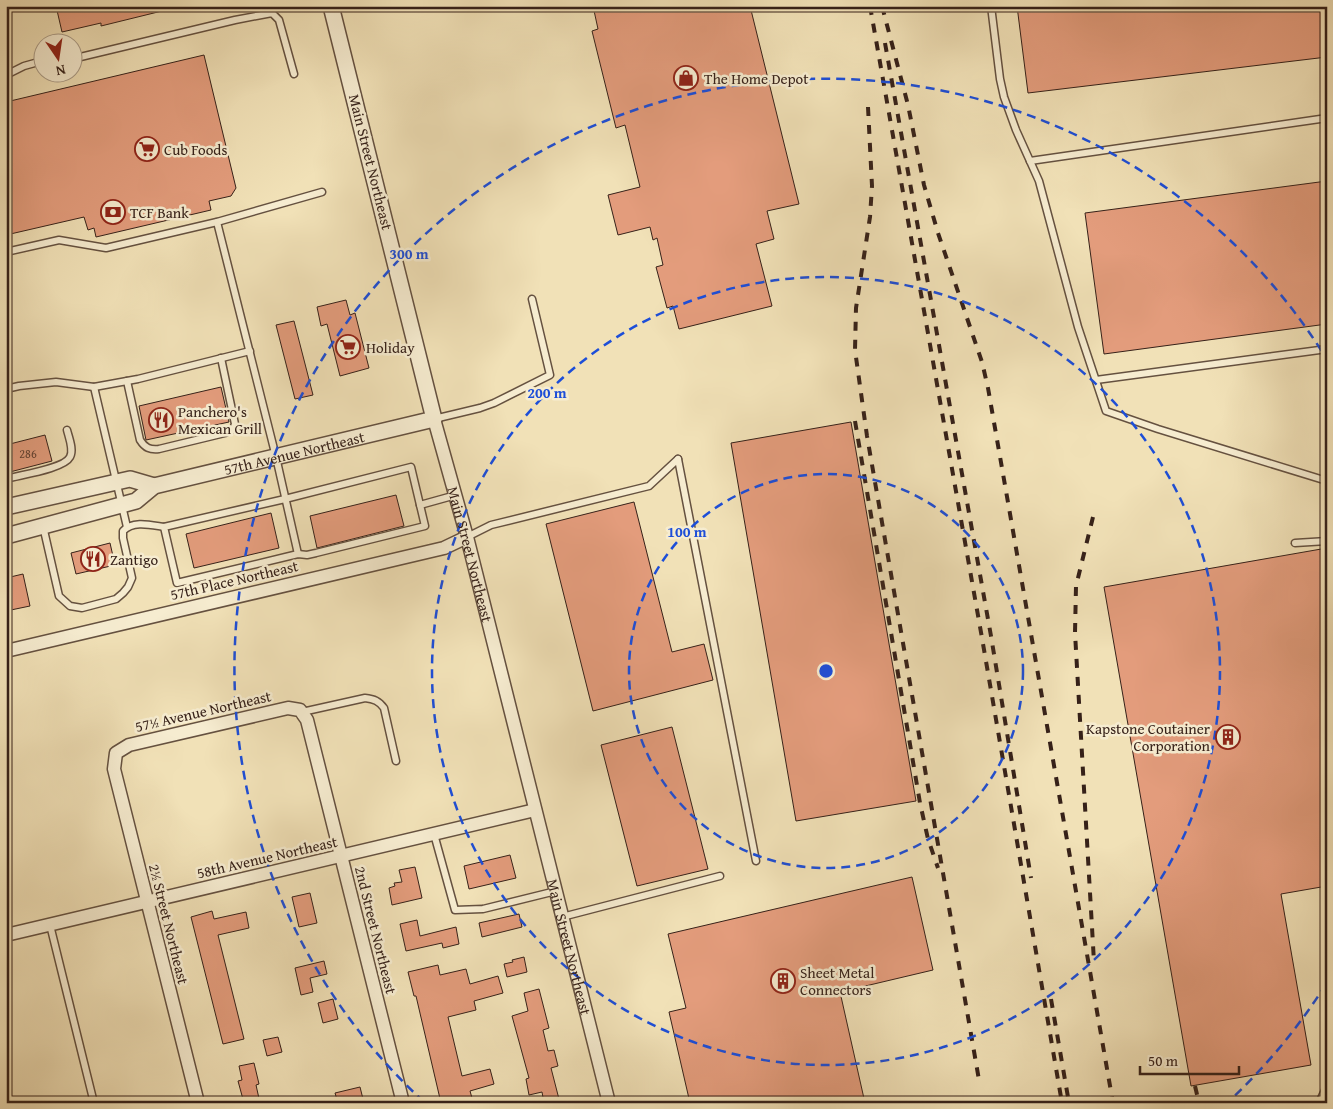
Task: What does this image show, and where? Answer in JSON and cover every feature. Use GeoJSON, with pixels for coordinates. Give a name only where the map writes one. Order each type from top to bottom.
{"type":"FeatureCollection","features":[{"type":"Feature","properties":{"kind":"street","name":"Main Street Northeast"},"geometry":{"type":"LineString","coordinates":[[331,6],[434,419],[467,537],[609,1103]]}},
{"type":"Feature","properties":{"kind":"street","name":"57th Avenue Northeast"},"geometry":{"type":"LineString","coordinates":[[6,536],[136,502],[154,486],[434,419]]}},
{"type":"Feature","properties":{"kind":"street","name":"57th Avenue Northeast"},"geometry":{"type":"LineString","coordinates":[[6,507],[130,479],[154,486]]}},
{"type":"Feature","properties":{"kind":"street","name":"57th Place Northeast"},"geometry":{"type":"LineString","coordinates":[[6,651],[444,548],[467,537]]}},
{"type":"Feature","properties":{"kind":"street","name":"57½ Avenue Northeast"},"geometry":{"type":"LineString","coordinates":[[116,753],[129,745],[288,708],[301,711]]}},
{"type":"Feature","properties":{"kind":"street","name":"2nd Street Northeast"},"geometry":{"type":"LineString","coordinates":[[301,711],[307,720],[402,1103]]}},
{"type":"Feature","properties":{"kind":"street","name":"2½ Street Northeast"},"geometry":{"type":"LineString","coordinates":[[116,753],[114,769],[198,1103]]}},
{"type":"Feature","properties":{"kind":"street","name":"58th Avenue Northeast"},"geometry":{"type":"LineString","coordinates":[[6,935],[535,810]]}},
{"type":"Feature","properties":{"kind":"lane"},"geometry":{"type":"LineString","coordinates":[[991,6],[1004,97],[1016,130],[1039,180],[1078,327],[1106,411],[1327,481]]}},
{"type":"Feature","properties":{"kind":"lane"},"geometry":{"type":"LineString","coordinates":[[82,57],[235,20],[272,14],[279,20],[294,74]]}},
{"type":"Feature","properties":{"kind":"lane"},"geometry":{"type":"LineString","coordinates":[[6,75],[32,64]]}},
{"type":"Feature","properties":{"kind":"lane"},"geometry":{"type":"LineString","coordinates":[[1030,162],[1327,118]]}},
{"type":"Feature","properties":{"kind":"lane"},"geometry":{"type":"LineString","coordinates":[[6,252],[59,240],[106,248],[217,222],[322,192]]}},
{"type":"Feature","properties":{"kind":"lane"},"geometry":{"type":"LineString","coordinates":[[217,222],[276,457],[298,554]]}},
{"type":"Feature","properties":{"kind":"lane"},"geometry":{"type":"LineString","coordinates":[[434,419],[494,403],[550,375],[532,299]]}},
{"type":"Feature","properties":{"kind":"lane"},"geometry":{"type":"LineString","coordinates":[[1096,380],[1327,349]]}},
{"type":"Feature","properties":{"kind":"lane"},"geometry":{"type":"LineString","coordinates":[[6,389],[56,382],[94,387],[250,352]]}},
{"type":"Feature","properties":{"kind":"lane"},"geometry":{"type":"LineString","coordinates":[[127,381],[140,440],[144,446],[151,450],[226,433],[233,429],[235,424],[221,358]]}},
{"type":"Feature","properties":{"kind":"lane"},"geometry":{"type":"LineString","coordinates":[[94,387],[127,527]]}},
{"type":"Feature","properties":{"kind":"lane"},"geometry":{"type":"LineString","coordinates":[[6,479],[64,464],[71,456],[72,449],[68,430]]}},
{"type":"Feature","properties":{"kind":"lane"},"geometry":{"type":"LineString","coordinates":[[467,537],[491,525],[649,486],[678,459],[756,861]]}},
{"type":"Feature","properties":{"kind":"lane"},"geometry":{"type":"LineString","coordinates":[[43,526],[59,596],[64,602],[76,608],[116,599],[128,587],[132,578],[122,538],[123,531],[127,527],[145,524],[164,527],[411,467],[425,526],[316,553],[298,554],[177,582],[164,527]]}},
{"type":"Feature","properties":{"kind":"lane"},"geometry":{"type":"LineString","coordinates":[[420,505],[456,495]]}},
{"type":"Feature","properties":{"kind":"lane"},"geometry":{"type":"LineString","coordinates":[[1295,543],[1327,541]]}},
{"type":"Feature","properties":{"kind":"lane"},"geometry":{"type":"LineString","coordinates":[[301,711],[365,698],[379,702],[384,708],[396,761]]}},
{"type":"Feature","properties":{"kind":"lane"},"geometry":{"type":"LineString","coordinates":[[434,834],[455,910],[483,909],[556,891]]}},
{"type":"Feature","properties":{"kind":"lane"},"geometry":{"type":"LineString","coordinates":[[562,917],[720,876]]}},
{"type":"Feature","properties":{"kind":"lane"},"geometry":{"type":"LineString","coordinates":[[50,925],[94,1103]]}},
{"type":"Feature","properties":{"kind":"lane"},"geometry":{"type":"LineString","coordinates":[[1320,1103],[1327,1086]]}},
{"type":"Feature","properties":{"kind":"building"},"geometry":{"type":"Polygon","coordinates":[[[56,6],[165,6],[166,10],[101,26],[101,23],[62,32],[56,6]]]}},
{"type":"Feature","properties":{"kind":"building","name":"The Home Depot"},"geometry":{"type":"Polygon","coordinates":[[[593,6],[750,6],[799,204],[767,211],[774,239],[756,244],[772,306],[679,329],[673,306],[667,308],[656,267],[663,265],[657,238],[653,240],[650,227],[618,235],[608,195],[640,187],[625,125],[616,128],[592,31],[598,29],[593,6]]]}},
{"type":"Feature","properties":{"kind":"building"},"geometry":{"type":"Polygon","coordinates":[[[1017,6],[1327,6],[1327,57],[1028,93],[1017,6]]]}},
{"type":"Feature","properties":{"kind":"building"},"geometry":{"type":"Polygon","coordinates":[[[204,55],[236,188],[231,196],[209,201],[211,210],[96,237],[94,228],[88,230],[84,217],[6,235],[6,102],[204,55]]]}},
{"type":"Feature","properties":{"kind":"building"},"geometry":{"type":"Polygon","coordinates":[[[1327,181],[1327,324],[1104,354],[1085,213],[1327,181]]]}},
{"type":"Feature","properties":{"kind":"building","name":"Holiday"},"geometry":{"type":"Polygon","coordinates":[[[346,300],[350,315],[355,313],[369,368],[340,376],[327,324],[321,326],[317,307],[346,300]]]}},
{"type":"Feature","properties":{"kind":"building"},"geometry":{"type":"Polygon","coordinates":[[[294,321],[313,395],[295,399],[276,325],[294,321]]]}},
{"type":"Feature","properties":{"kind":"building"},"geometry":{"type":"Polygon","coordinates":[[[221,387],[229,422],[146,440],[139,406],[221,387]]]}},
{"type":"Feature","properties":{"kind":"building"},"geometry":{"type":"Polygon","coordinates":[[[851,422],[916,801],[796,821],[731,443],[851,422]]]}},
{"type":"Feature","properties":{"kind":"building"},"geometry":{"type":"Polygon","coordinates":[[[45,435],[52,461],[6,473],[6,445],[45,435]]]}},
{"type":"Feature","properties":{"kind":"building"},"geometry":{"type":"Polygon","coordinates":[[[396,495],[404,526],[317,548],[310,516],[396,495]]]}},
{"type":"Feature","properties":{"kind":"building"},"geometry":{"type":"Polygon","coordinates":[[[634,502],[672,652],[704,644],[713,680],[593,711],[546,524],[634,502]]]}},
{"type":"Feature","properties":{"kind":"building"},"geometry":{"type":"Polygon","coordinates":[[[271,513],[279,548],[194,568],[186,534],[271,513]]]}},
{"type":"Feature","properties":{"kind":"building","name":"Zantigo"},"geometry":{"type":"Polygon","coordinates":[[[110,543],[115,565],[76,574],[71,553],[110,543]]]}},
{"type":"Feature","properties":{"kind":"building","name":"Kapstone Coutainer Corporation"},"geometry":{"type":"Polygon","coordinates":[[[1327,548],[1327,886],[1281,894],[1311,1065],[1191,1086],[1104,587],[1327,548]]]}},
{"type":"Feature","properties":{"kind":"building"},"geometry":{"type":"Polygon","coordinates":[[[23,574],[30,606],[6,611],[6,578],[23,574]]]}},
{"type":"Feature","properties":{"kind":"building"},"geometry":{"type":"Polygon","coordinates":[[[672,727],[708,869],[637,886],[601,745],[672,727]]]}},
{"type":"Feature","properties":{"kind":"building"},"geometry":{"type":"Polygon","coordinates":[[[510,855],[516,878],[469,889],[464,866],[510,855]]]}},
{"type":"Feature","properties":{"kind":"building"},"geometry":{"type":"Polygon","coordinates":[[[415,867],[422,898],[392,905],[389,888],[395,886],[394,883],[402,882],[399,870],[415,867]]]}},
{"type":"Feature","properties":{"kind":"building","name":"Sheet Metal Connectors"},"geometry":{"type":"Polygon","coordinates":[[[912,877],[933,970],[840,992],[865,1103],[690,1103],[669,1012],[686,1008],[668,934],[912,877]]]}},
{"type":"Feature","properties":{"kind":"building"},"geometry":{"type":"Polygon","coordinates":[[[310,893],[317,923],[299,927],[292,897],[310,893]]]}},
{"type":"Feature","properties":{"kind":"building"},"geometry":{"type":"Polygon","coordinates":[[[212,911],[214,919],[246,912],[249,928],[218,935],[244,1039],[223,1044],[191,917],[212,911]]]}},
{"type":"Feature","properties":{"kind":"building"},"geometry":{"type":"Polygon","coordinates":[[[519,914],[522,927],[482,937],[479,923],[519,914]]]}},
{"type":"Feature","properties":{"kind":"building"},"geometry":{"type":"Polygon","coordinates":[[[417,920],[420,936],[456,927],[459,944],[443,948],[442,943],[406,951],[400,924],[417,920]]]}},
{"type":"Feature","properties":{"kind":"building"},"geometry":{"type":"Polygon","coordinates":[[[524,957],[527,972],[507,977],[504,964],[524,957]]]}},
{"type":"Feature","properties":{"kind":"building"},"geometry":{"type":"Polygon","coordinates":[[[324,961],[327,974],[310,978],[313,992],[301,995],[295,968],[324,961]]]}},
{"type":"Feature","properties":{"kind":"building"},"geometry":{"type":"Polygon","coordinates":[[[438,965],[440,975],[466,969],[470,984],[498,976],[503,993],[474,1001],[476,1010],[448,1017],[462,1076],[490,1069],[494,1084],[470,1091],[472,1098],[450,1103],[441,1103],[416,996],[414,996],[408,972],[438,965]]]}},
{"type":"Feature","properties":{"kind":"building"},"geometry":{"type":"Polygon","coordinates":[[[539,989],[549,1028],[543,1030],[548,1051],[554,1050],[558,1066],[551,1068],[560,1103],[544,1103],[542,1092],[529,1095],[526,1079],[529,1078],[512,1016],[528,1011],[524,993],[539,989]]]}},
{"type":"Feature","properties":{"kind":"building"},"geometry":{"type":"Polygon","coordinates":[[[333,999],[338,1019],[323,1023],[318,1003],[333,999]]]}},
{"type":"Feature","properties":{"kind":"building"},"geometry":{"type":"Polygon","coordinates":[[[278,1037],[282,1052],[267,1056],[263,1040],[278,1037]]]}},
{"type":"Feature","properties":{"kind":"building"},"geometry":{"type":"Polygon","coordinates":[[[254,1063],[259,1084],[256,1085],[260,1103],[244,1103],[238,1081],[242,1080],[239,1066],[254,1063]]]}},
{"type":"Feature","properties":{"kind":"building"},"geometry":{"type":"Polygon","coordinates":[[[360,1087],[364,1103],[338,1103],[335,1093],[360,1087]]]}},
{"type":"Feature","properties":{"kind":"railway"},"geometry":{"type":"LineString","coordinates":[[870,6],[1062,1103]]}},
{"type":"Feature","properties":{"kind":"railway"},"geometry":{"type":"LineString","coordinates":[[882,6],[908,105],[924,185],[938,233],[982,362],[988,388],[1113,1103]]}},
{"type":"Feature","properties":{"kind":"railway"},"geometry":{"type":"LineString","coordinates":[[885,43],[991,636],[1031,878]]}},
{"type":"Feature","properties":{"kind":"railway"},"geometry":{"type":"LineString","coordinates":[[868,107],[872,186],[870,217],[856,308],[855,350],[867,436],[979,1080]]}},
{"type":"Feature","properties":{"kind":"railway"},"geometry":{"type":"LineString","coordinates":[[855,421],[920,803],[928,839],[938,868]]}},
{"type":"Feature","properties":{"kind":"railway"},"geometry":{"type":"LineString","coordinates":[[1093,517],[1076,586],[1075,633],[1094,962]]}},
{"type":"Feature","properties":{"kind":"railway"},"geometry":{"type":"LineString","coordinates":[[1051,999],[1069,1103]]}},
{"type":"Feature","properties":{"kind":"railway"},"geometry":{"type":"LineString","coordinates":[[1195,1086],[1199,1103]]}},
{"type":"Feature","properties":{"kind":"place","name":"The Home Depot"},"geometry":{"type":"Point","coordinates":[686,78]}},
{"type":"Feature","properties":{"kind":"place","name":"Cub Foods"},"geometry":{"type":"Point","coordinates":[147,149]}},
{"type":"Feature","properties":{"kind":"place","name":"TCF Bank"},"geometry":{"type":"Point","coordinates":[113,212]}},
{"type":"Feature","properties":{"kind":"place","name":"Holiday"},"geometry":{"type":"Point","coordinates":[348,347]}},
{"type":"Feature","properties":{"kind":"place","name":"Panchero's Mexican Grill"},"geometry":{"type":"Point","coordinates":[161,420]}},
{"type":"Feature","properties":{"kind":"place","name":"Zantigo"},"geometry":{"type":"Point","coordinates":[93,559]}},
{"type":"Feature","properties":{"kind":"place","name":"Kapstone Coutainer Corporation"},"geometry":{"type":"Point","coordinates":[1228,737]}},
{"type":"Feature","properties":{"kind":"place","name":"Sheet Metal Connectors"},"geometry":{"type":"Point","coordinates":[783,981]}}]}
